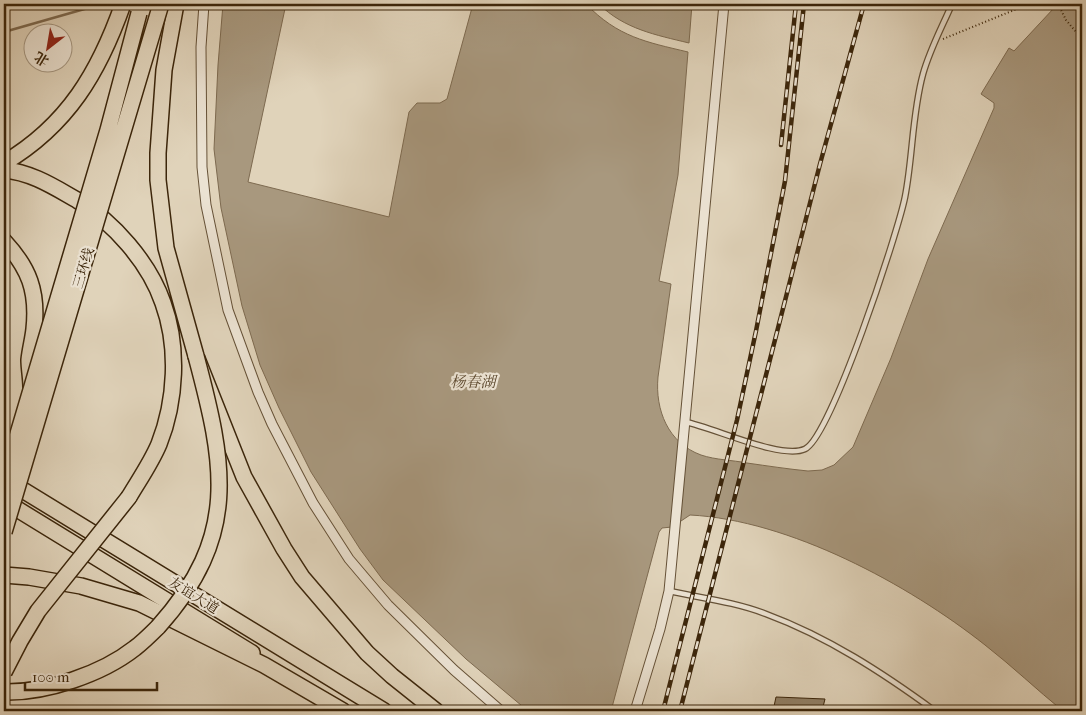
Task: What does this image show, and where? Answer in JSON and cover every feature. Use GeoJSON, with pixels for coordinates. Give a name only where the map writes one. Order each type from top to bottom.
{"type":"FeatureCollection","features":[{"type":"Feature","properties":{"kind":"main road"},"geometry":{"type":"LineString","coordinates":[[4,163],[21,153],[50,129],[74,102],[100,58],[123,4]]}},
{"type":"Feature","properties":{"kind":"main road","name":"三环线"},"geometry":{"type":"LineString","coordinates":[[4,479],[108,130],[141,4]]}},
{"type":"Feature","properties":{"kind":"main road","name":"三环线"},"geometry":{"type":"LineString","coordinates":[[4,532],[162,4]]}},
{"type":"Feature","properties":{"kind":"main road"},"geometry":{"type":"LineString","coordinates":[[4,692],[27,691],[58,685],[89,674],[136,648],[158,627],[183,598],[198,573],[214,533],[220,488],[212,416],[166,248],[158,180],[164,70],[176,4]]}},
{"type":"Feature","properties":{"kind":"main road"},"geometry":{"type":"LineString","coordinates":[[4,170],[45,182],[91,209],[112,226],[130,247],[151,276],[163,303],[171,335],[173,370],[168,413],[159,444],[147,468],[128,497],[38,612],[4,672]]}},
{"type":"Feature","properties":{"kind":"main road"},"geometry":{"type":"LineString","coordinates":[[4,241],[26,269],[32,290],[35,314],[29,360],[31,387]]}},
{"type":"Feature","properties":{"kind":"main road"},"geometry":{"type":"LineString","coordinates":[[196,356],[244,477],[284,549],[308,584],[367,653],[436,711]]}},
{"type":"Feature","properties":{"kind":"main road","name":"友谊大道"},"geometry":{"type":"LineString","coordinates":[[4,479],[384,711]]}},
{"type":"Feature","properties":{"kind":"main road","name":"友谊大道"},"geometry":{"type":"LineString","coordinates":[[4,501],[348,711]]}},
{"type":"Feature","properties":{"kind":"main road"},"geometry":{"type":"LineString","coordinates":[[4,574],[81,586],[139,603],[264,665],[343,711]]}},
{"type":"Feature","properties":{"kind":"street"},"geometry":{"type":"LineString","coordinates":[[204,4],[201,47],[202,167],[206,205],[228,310],[258,392],[272,424],[313,503],[349,559],[388,605],[454,670],[501,711]]}},
{"type":"Feature","properties":{"kind":"street"},"geometry":{"type":"LineString","coordinates":[[635,711],[660,629],[669,591],[724,4]]}},
{"type":"Feature","properties":{"kind":"lane"},"geometry":{"type":"LineString","coordinates":[[685,424],[697,424],[766,447],[785,450],[805,449],[815,440],[859,341],[894,236],[905,195],[915,111],[924,74],[934,43],[952,4]]}},
{"type":"Feature","properties":{"kind":"lane"},"geometry":{"type":"LineString","coordinates":[[669,591],[749,608],[806,631],[840,648],[880,672],[935,711]]}},
{"type":"Feature","properties":{"kind":"path"},"geometry":{"type":"LineString","coordinates":[[934,43],[1029,4]]}},
{"type":"Feature","properties":{"kind":"path"},"geometry":{"type":"LineString","coordinates":[[1058,4],[1066,20],[1082,39]]}},
{"type":"Feature","properties":{"kind":"water","name":"杨春湖"},"geometry":{"type":"Polygon","coordinates":[[[223,4],[286,4],[248,182],[389,217],[409,112],[417,103],[440,103],[447,99],[473,4],[586,4],[610,24],[633,37],[688,52],[678,175],[659,281],[671,284],[658,377],[659,401],[662,413],[672,434],[690,450],[701,455],[808,471],[822,470],[834,465],[853,447],[891,358],[928,259],[994,108],[994,103],[981,94],[1009,48],[1014,51],[1054,8],[1053,4],[1082,4],[1082,711],[1063,711],[995,653],[954,622],[884,578],[846,559],[807,542],[767,529],[728,520],[690,515],[672,527],[662,528],[659,532],[611,711],[528,711],[466,659],[383,580],[360,549],[311,472],[260,365],[242,306],[221,208],[214,149],[223,4]]]}},
{"type":"Feature","properties":{"kind":"water"},"geometry":{"type":"Polygon","coordinates":[[[599,4],[692,4],[689,43],[641,30],[619,20],[599,4]]]}},
{"type":"Feature","properties":{"kind":"building"},"geometry":{"type":"Polygon","coordinates":[[[776,697],[825,699],[822,711],[773,711],[776,697]]]}},
{"type":"Feature","properties":{"kind":"waterway"},"geometry":{"type":"LineString","coordinates":[[4,32],[102,4]]}},
{"type":"Feature","properties":{"kind":"railway"},"geometry":{"type":"LineString","coordinates":[[781,145],[796,4]]}},
{"type":"Feature","properties":{"kind":"railway"},"geometry":{"type":"LineString","coordinates":[[663,711],[737,420],[756,331],[785,181],[804,4]]}},
{"type":"Feature","properties":{"kind":"railway"},"geometry":{"type":"LineString","coordinates":[[680,711],[820,164],[864,4]]}}]}
